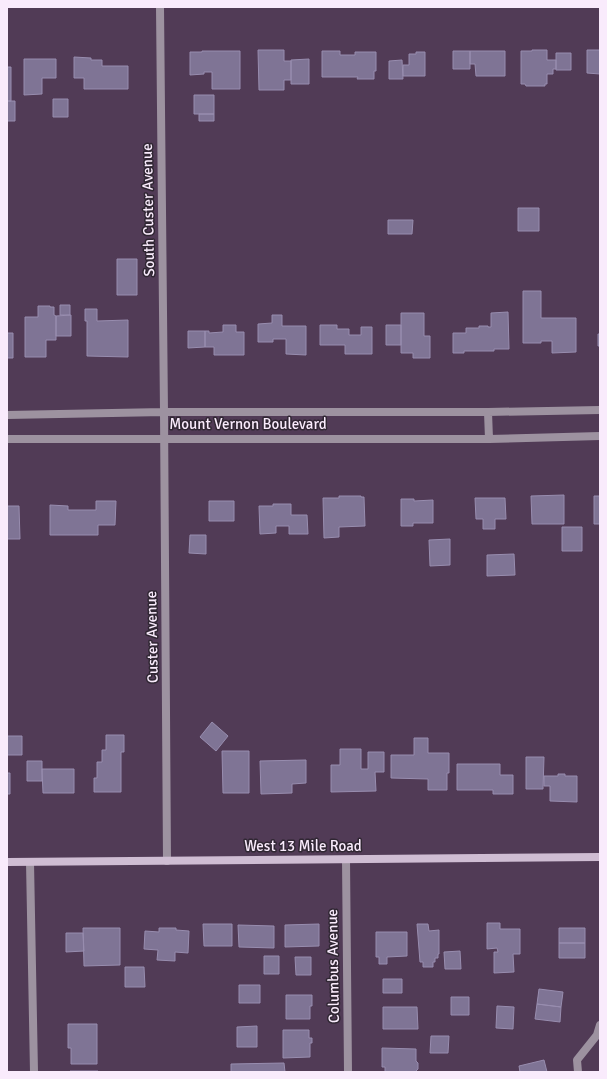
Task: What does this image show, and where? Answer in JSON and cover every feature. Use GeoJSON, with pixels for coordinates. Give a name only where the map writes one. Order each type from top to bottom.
{"type":"FeatureCollection","features":[{"type":"Feature","properties":{"kind":"main road","name":"West 13 Mile Road"},"geometry":{"type":"LineString","coordinates":[[7,862],[600,857]]}},
{"type":"Feature","properties":{"kind":"street","name":"South Custer Avenue"},"geometry":{"type":"LineString","coordinates":[[160,7],[164,412]]}},
{"type":"Feature","properties":{"kind":"street","name":"Mount Vernon Boulevard"},"geometry":{"type":"LineString","coordinates":[[7,415],[164,412],[488,412],[600,410]]}},
{"type":"Feature","properties":{"kind":"street","name":"Custer Avenue"},"geometry":{"type":"LineString","coordinates":[[164,412],[167,861]]}},
{"type":"Feature","properties":{"kind":"street"},"geometry":{"type":"LineString","coordinates":[[488,412],[489,439]]}},
{"type":"Feature","properties":{"kind":"street","name":"Mount Vernon Boulevard"},"geometry":{"type":"LineString","coordinates":[[7,439],[489,439],[600,436]]}},
{"type":"Feature","properties":{"kind":"street","name":"Columbus Avenue"},"geometry":{"type":"LineString","coordinates":[[346,860],[348,1072]]}},
{"type":"Feature","properties":{"kind":"street"},"geometry":{"type":"LineString","coordinates":[[30,862],[34,1072]]}},
{"type":"Feature","properties":{"kind":"street"},"geometry":{"type":"LineString","coordinates":[[578,1072],[576,1068],[577,1060],[597,1035],[600,1024]]}},
{"type":"Feature","properties":{"kind":"street"},"geometry":{"type":"LineString","coordinates":[[597,1035],[600,1043]]}},
{"type":"Feature","properties":{"kind":"building"},"geometry":{"type":"Polygon","coordinates":[[[258,50],[284,50],[284,61],[291,61],[291,80],[284,80],[284,90],[259,90],[258,50]]]}},
{"type":"Feature","properties":{"kind":"building"},"geometry":{"type":"Polygon","coordinates":[[[547,50],[547,60],[556,60],[556,69],[553,69],[553,74],[547,74],[547,84],[545,84],[545,86],[526,86],[525,84],[521,84],[521,51],[547,50]]]}},
{"type":"Feature","properties":{"kind":"building"},"geometry":{"type":"Polygon","coordinates":[[[587,50],[600,50],[600,74],[587,73],[587,50]]]}},
{"type":"Feature","properties":{"kind":"building"},"geometry":{"type":"Polygon","coordinates":[[[240,51],[240,89],[212,89],[212,72],[190,75],[190,52],[240,51]]]}},
{"type":"Feature","properties":{"kind":"building"},"geometry":{"type":"Polygon","coordinates":[[[322,51],[340,51],[340,55],[355,55],[355,52],[376,52],[376,71],[374,71],[374,79],[357,79],[358,77],[322,77],[322,51]]]}},
{"type":"Feature","properties":{"kind":"building"},"geometry":{"type":"Polygon","coordinates":[[[453,51],[470,51],[470,69],[453,69],[453,51]]]}},
{"type":"Feature","properties":{"kind":"building"},"geometry":{"type":"Polygon","coordinates":[[[470,51],[505,51],[505,76],[476,76],[475,64],[470,64],[470,51]]]}},
{"type":"Feature","properties":{"kind":"building"},"geometry":{"type":"Polygon","coordinates":[[[416,52],[425,52],[425,76],[403,76],[403,65],[409,65],[409,54],[416,54],[416,52]]]}},
{"type":"Feature","properties":{"kind":"building"},"geometry":{"type":"Polygon","coordinates":[[[556,53],[571,53],[571,70],[556,70],[556,53]]]}},
{"type":"Feature","properties":{"kind":"building"},"geometry":{"type":"Polygon","coordinates":[[[74,57],[102,60],[102,66],[128,66],[128,89],[84,89],[84,78],[74,78],[74,57]]]}},
{"type":"Feature","properties":{"kind":"building"},"geometry":{"type":"Polygon","coordinates":[[[24,59],[56,59],[56,78],[42,78],[42,94],[24,95],[24,59]]]}},
{"type":"Feature","properties":{"kind":"building"},"geometry":{"type":"Polygon","coordinates":[[[309,59],[309,84],[291,84],[291,60],[309,59]]]}},
{"type":"Feature","properties":{"kind":"building"},"geometry":{"type":"Polygon","coordinates":[[[402,60],[403,79],[389,79],[389,61],[402,60]]]}},
{"type":"Feature","properties":{"kind":"building"},"geometry":{"type":"Polygon","coordinates":[[[7,67],[11,67],[11,101],[7,101],[7,67]]]}},
{"type":"Feature","properties":{"kind":"building"},"geometry":{"type":"Polygon","coordinates":[[[194,95],[214,95],[214,114],[194,114],[194,95]]]}},
{"type":"Feature","properties":{"kind":"building"},"geometry":{"type":"Polygon","coordinates":[[[53,99],[68,99],[68,117],[53,117],[53,99]]]}},
{"type":"Feature","properties":{"kind":"building"},"geometry":{"type":"Polygon","coordinates":[[[7,101],[15,101],[15,121],[7,121],[7,101]]]}},
{"type":"Feature","properties":{"kind":"building"},"geometry":{"type":"Polygon","coordinates":[[[199,114],[214,114],[214,121],[199,121],[199,114]]]}},
{"type":"Feature","properties":{"kind":"building"},"geometry":{"type":"Polygon","coordinates":[[[518,208],[539,208],[539,231],[518,231],[518,208]]]}},
{"type":"Feature","properties":{"kind":"building"},"geometry":{"type":"Polygon","coordinates":[[[388,220],[413,220],[412,234],[388,234],[388,220]]]}},
{"type":"Feature","properties":{"kind":"building"},"geometry":{"type":"Polygon","coordinates":[[[117,259],[137,259],[137,295],[117,295],[117,259]]]}},
{"type":"Feature","properties":{"kind":"building"},"geometry":{"type":"Polygon","coordinates":[[[523,291],[541,291],[541,318],[576,318],[576,352],[552,353],[552,341],[541,341],[541,343],[523,343],[523,291]]]}},
{"type":"Feature","properties":{"kind":"building"},"geometry":{"type":"Polygon","coordinates":[[[60,305],[70,305],[70,315],[60,315],[60,305]]]}},
{"type":"Feature","properties":{"kind":"building"},"geometry":{"type":"Polygon","coordinates":[[[38,306],[54,307],[54,315],[56,316],[56,340],[46,340],[46,357],[25,357],[25,317],[38,317],[38,306]]]}},
{"type":"Feature","properties":{"kind":"building"},"geometry":{"type":"Polygon","coordinates":[[[85,309],[97,309],[97,321],[128,320],[128,357],[87,356],[87,321],[85,321],[85,309]]]}},
{"type":"Feature","properties":{"kind":"building"},"geometry":{"type":"Polygon","coordinates":[[[508,312],[509,349],[494,349],[494,351],[464,351],[464,353],[453,353],[453,333],[466,333],[466,328],[479,328],[479,326],[491,327],[491,313],[508,312]]]}},
{"type":"Feature","properties":{"kind":"building"},"geometry":{"type":"Polygon","coordinates":[[[401,313],[424,313],[424,336],[430,336],[430,358],[413,358],[413,353],[401,353],[401,313]]]}},
{"type":"Feature","properties":{"kind":"building"},"geometry":{"type":"Polygon","coordinates":[[[71,315],[71,336],[56,336],[56,316],[71,315]]]}},
{"type":"Feature","properties":{"kind":"building"},"geometry":{"type":"Polygon","coordinates":[[[272,315],[282,315],[282,326],[306,326],[306,355],[286,354],[286,339],[273,339],[273,342],[258,342],[258,324],[272,323],[272,315]]]}},
{"type":"Feature","properties":{"kind":"building"},"geometry":{"type":"Polygon","coordinates":[[[223,325],[236,325],[236,332],[244,332],[244,355],[214,355],[214,347],[205,347],[205,331],[209,331],[209,333],[223,332],[223,325]]]}},
{"type":"Feature","properties":{"kind":"building"},"geometry":{"type":"Polygon","coordinates":[[[320,325],[337,325],[337,329],[349,329],[349,335],[361,335],[361,327],[372,327],[372,354],[345,354],[345,345],[320,345],[320,325]]]}},
{"type":"Feature","properties":{"kind":"building"},"geometry":{"type":"Polygon","coordinates":[[[386,325],[401,325],[401,345],[386,345],[386,325]]]}},
{"type":"Feature","properties":{"kind":"building"},"geometry":{"type":"Polygon","coordinates":[[[188,331],[205,331],[205,347],[188,348],[188,331]]]}},
{"type":"Feature","properties":{"kind":"building"},"geometry":{"type":"Polygon","coordinates":[[[7,333],[13,333],[13,358],[7,358],[7,333]]]}},
{"type":"Feature","properties":{"kind":"building"},"geometry":{"type":"Polygon","coordinates":[[[598,334],[600,334],[600,346],[598,346],[598,334]]]}},
{"type":"Feature","properties":{"kind":"building"},"geometry":{"type":"Polygon","coordinates":[[[564,495],[564,524],[532,524],[531,496],[564,495]]]}},
{"type":"Feature","properties":{"kind":"building"},"geometry":{"type":"Polygon","coordinates":[[[339,496],[364,497],[365,526],[339,527],[339,537],[324,538],[323,498],[339,498],[339,496]]]}},
{"type":"Feature","properties":{"kind":"building"},"geometry":{"type":"Polygon","coordinates":[[[594,496],[600,496],[600,524],[594,524],[594,496]]]}},
{"type":"Feature","properties":{"kind":"building"},"geometry":{"type":"Polygon","coordinates":[[[475,498],[505,498],[506,519],[495,519],[495,529],[483,529],[483,519],[476,519],[475,498]]]}},
{"type":"Feature","properties":{"kind":"building"},"geometry":{"type":"Polygon","coordinates":[[[401,499],[414,499],[414,501],[433,500],[433,523],[413,523],[413,526],[401,526],[401,499]]]}},
{"type":"Feature","properties":{"kind":"building"},"geometry":{"type":"Polygon","coordinates":[[[96,501],[116,501],[115,525],[98,525],[98,535],[50,535],[50,505],[68,506],[68,510],[96,510],[96,501]]]}},
{"type":"Feature","properties":{"kind":"building"},"geometry":{"type":"Polygon","coordinates":[[[209,501],[234,501],[234,521],[209,521],[209,501]]]}},
{"type":"Feature","properties":{"kind":"building"},"geometry":{"type":"Polygon","coordinates":[[[273,504],[291,504],[291,515],[307,515],[308,534],[289,534],[289,526],[276,526],[276,533],[260,534],[259,506],[273,506],[273,504]]]}},
{"type":"Feature","properties":{"kind":"building"},"geometry":{"type":"Polygon","coordinates":[[[7,506],[19,506],[20,539],[7,539],[7,506]]]}},
{"type":"Feature","properties":{"kind":"building"},"geometry":{"type":"Polygon","coordinates":[[[562,527],[582,527],[582,551],[562,551],[562,527]]]}},
{"type":"Feature","properties":{"kind":"building"},"geometry":{"type":"Polygon","coordinates":[[[190,535],[206,535],[206,554],[189,553],[190,535]]]}},
{"type":"Feature","properties":{"kind":"building"},"geometry":{"type":"Polygon","coordinates":[[[450,539],[450,565],[430,566],[429,540],[450,539]]]}},
{"type":"Feature","properties":{"kind":"building"},"geometry":{"type":"Polygon","coordinates":[[[514,554],[515,575],[487,576],[487,555],[514,554]]]}},
{"type":"Feature","properties":{"kind":"building"},"geometry":{"type":"Polygon","coordinates":[[[212,722],[228,736],[216,751],[200,737],[212,722]]]}},
{"type":"Feature","properties":{"kind":"building"},"geometry":{"type":"Polygon","coordinates":[[[106,735],[124,735],[124,752],[121,752],[121,792],[94,792],[94,778],[97,778],[97,762],[102,762],[102,750],[106,750],[106,735]]]}},
{"type":"Feature","properties":{"kind":"building"},"geometry":{"type":"Polygon","coordinates":[[[7,736],[22,736],[22,755],[7,755],[7,736]]]}},
{"type":"Feature","properties":{"kind":"building"},"geometry":{"type":"Polygon","coordinates":[[[414,738],[428,738],[428,753],[449,753],[447,790],[428,790],[428,779],[391,778],[391,755],[414,755],[414,738]]]}},
{"type":"Feature","properties":{"kind":"building"},"geometry":{"type":"Polygon","coordinates":[[[340,749],[361,749],[361,769],[368,769],[368,752],[384,752],[384,772],[375,772],[376,791],[331,792],[331,765],[340,765],[340,749]]]}},
{"type":"Feature","properties":{"kind":"building"},"geometry":{"type":"Polygon","coordinates":[[[222,751],[249,751],[249,793],[223,793],[222,751]]]}},
{"type":"Feature","properties":{"kind":"building"},"geometry":{"type":"Polygon","coordinates":[[[526,757],[544,757],[543,789],[526,789],[526,757]]]}},
{"type":"Feature","properties":{"kind":"building"},"geometry":{"type":"Polygon","coordinates":[[[306,760],[306,783],[292,784],[292,793],[261,794],[260,761],[306,760]]]}},
{"type":"Feature","properties":{"kind":"building"},"geometry":{"type":"Polygon","coordinates":[[[27,761],[42,761],[42,781],[27,781],[27,761]]]}},
{"type":"Feature","properties":{"kind":"building"},"geometry":{"type":"Polygon","coordinates":[[[457,764],[500,764],[500,775],[513,775],[513,794],[493,794],[493,790],[457,790],[457,764]]]}},
{"type":"Feature","properties":{"kind":"building"},"geometry":{"type":"Polygon","coordinates":[[[42,769],[74,769],[74,793],[43,793],[42,769]]]}},
{"type":"Feature","properties":{"kind":"building"},"geometry":{"type":"Polygon","coordinates":[[[7,773],[10,773],[10,794],[7,794],[7,773]]]}},
{"type":"Feature","properties":{"kind":"building"},"geometry":{"type":"Polygon","coordinates":[[[558,774],[565,774],[565,776],[577,776],[577,802],[550,801],[550,786],[544,786],[544,776],[558,776],[558,774]]]}},
{"type":"Feature","properties":{"kind":"building"},"geometry":{"type":"Polygon","coordinates":[[[487,923],[500,923],[500,929],[520,929],[520,954],[513,954],[514,972],[494,973],[494,952],[498,952],[497,948],[487,949],[487,923]]]}},
{"type":"Feature","properties":{"kind":"building"},"geometry":{"type":"Polygon","coordinates":[[[203,924],[232,924],[232,946],[204,946],[203,924]]]}},
{"type":"Feature","properties":{"kind":"building"},"geometry":{"type":"Polygon","coordinates":[[[319,924],[319,946],[285,947],[285,925],[319,924]]]}},
{"type":"Feature","properties":{"kind":"building"},"geometry":{"type":"Polygon","coordinates":[[[417,924],[428,924],[429,931],[439,930],[439,954],[438,958],[435,958],[435,962],[433,962],[433,967],[423,967],[423,962],[420,962],[417,924]]]}},
{"type":"Feature","properties":{"kind":"building"},"geometry":{"type":"Polygon","coordinates":[[[238,925],[274,926],[274,948],[239,947],[238,925]]]}},
{"type":"Feature","properties":{"kind":"building"},"geometry":{"type":"Polygon","coordinates":[[[83,928],[120,928],[120,965],[84,966],[83,928]]]}},
{"type":"Feature","properties":{"kind":"building"},"geometry":{"type":"Polygon","coordinates":[[[159,928],[176,928],[176,930],[189,931],[188,953],[175,952],[175,961],[157,960],[158,950],[144,949],[145,931],[159,932],[159,928]]]}},
{"type":"Feature","properties":{"kind":"building"},"geometry":{"type":"Polygon","coordinates":[[[559,928],[585,928],[585,943],[559,943],[559,928]]]}},
{"type":"Feature","properties":{"kind":"building"},"geometry":{"type":"Polygon","coordinates":[[[376,932],[407,932],[407,956],[387,957],[387,964],[379,964],[379,957],[376,957],[376,932]]]}},
{"type":"Feature","properties":{"kind":"building"},"geometry":{"type":"Polygon","coordinates":[[[66,933],[83,933],[84,951],[66,952],[66,933]]]}},
{"type":"Feature","properties":{"kind":"building"},"geometry":{"type":"Polygon","coordinates":[[[559,943],[585,943],[585,958],[559,958],[559,943]]]}},
{"type":"Feature","properties":{"kind":"building"},"geometry":{"type":"Polygon","coordinates":[[[460,951],[461,969],[445,969],[444,952],[460,951]]]}},
{"type":"Feature","properties":{"kind":"building"},"geometry":{"type":"Polygon","coordinates":[[[264,956],[279,956],[279,974],[264,974],[264,956]]]}},
{"type":"Feature","properties":{"kind":"building"},"geometry":{"type":"Polygon","coordinates":[[[295,957],[311,957],[311,975],[296,975],[295,957]]]}},
{"type":"Feature","properties":{"kind":"building"},"geometry":{"type":"Polygon","coordinates":[[[125,967],[144,967],[145,987],[125,987],[125,967]]]}},
{"type":"Feature","properties":{"kind":"building"},"geometry":{"type":"Polygon","coordinates":[[[383,979],[402,979],[402,993],[383,993],[383,979]]]}},
{"type":"Feature","properties":{"kind":"building"},"geometry":{"type":"Polygon","coordinates":[[[239,985],[260,985],[260,1003],[239,1003],[239,985]]]}},
{"type":"Feature","properties":{"kind":"building"},"geometry":{"type":"Polygon","coordinates":[[[539,989],[563,992],[561,1007],[537,1004],[539,989]]]}},
{"type":"Feature","properties":{"kind":"building"},"geometry":{"type":"Polygon","coordinates":[[[286,995],[312,995],[310,1019],[286,1019],[286,995]]]}},
{"type":"Feature","properties":{"kind":"building"},"geometry":{"type":"Polygon","coordinates":[[[451,997],[469,997],[469,1015],[451,1015],[451,997]]]}},
{"type":"Feature","properties":{"kind":"building"},"geometry":{"type":"Polygon","coordinates":[[[537,1004],[561,1007],[560,1022],[535,1019],[537,1004]]]}},
{"type":"Feature","properties":{"kind":"building"},"geometry":{"type":"Polygon","coordinates":[[[497,1006],[514,1007],[513,1029],[496,1028],[497,1006]]]}},
{"type":"Feature","properties":{"kind":"building"},"geometry":{"type":"Polygon","coordinates":[[[383,1007],[417,1007],[418,1029],[383,1029],[383,1007]]]}},
{"type":"Feature","properties":{"kind":"building"},"geometry":{"type":"Polygon","coordinates":[[[68,1024],[97,1024],[97,1064],[71,1064],[71,1048],[68,1048],[68,1024]]]}},
{"type":"Feature","properties":{"kind":"building"},"geometry":{"type":"Polygon","coordinates":[[[257,1026],[257,1047],[237,1047],[237,1027],[257,1026]]]}},
{"type":"Feature","properties":{"kind":"building"},"geometry":{"type":"Polygon","coordinates":[[[283,1030],[309,1030],[309,1038],[312,1038],[312,1043],[310,1043],[310,1057],[283,1058],[283,1030]]]}},
{"type":"Feature","properties":{"kind":"building"},"geometry":{"type":"Polygon","coordinates":[[[431,1036],[449,1036],[448,1053],[430,1053],[431,1036]]]}},
{"type":"Feature","properties":{"kind":"building"},"geometry":{"type":"Polygon","coordinates":[[[382,1048],[416,1049],[418,1069],[415,1072],[385,1072],[385,1067],[382,1067],[382,1048]]]}},
{"type":"Feature","properties":{"kind":"building"},"geometry":{"type":"Polygon","coordinates":[[[544,1060],[547,1072],[520,1072],[519,1066],[544,1060]]]}},
{"type":"Feature","properties":{"kind":"building"},"geometry":{"type":"Polygon","coordinates":[[[284,1063],[285,1072],[231,1072],[231,1064],[284,1063]]]}},
{"type":"Feature","properties":{"kind":"building"},"geometry":{"type":"Polygon","coordinates":[[[98,1071],[98,1072],[70,1072],[98,1071]]]}}]}
